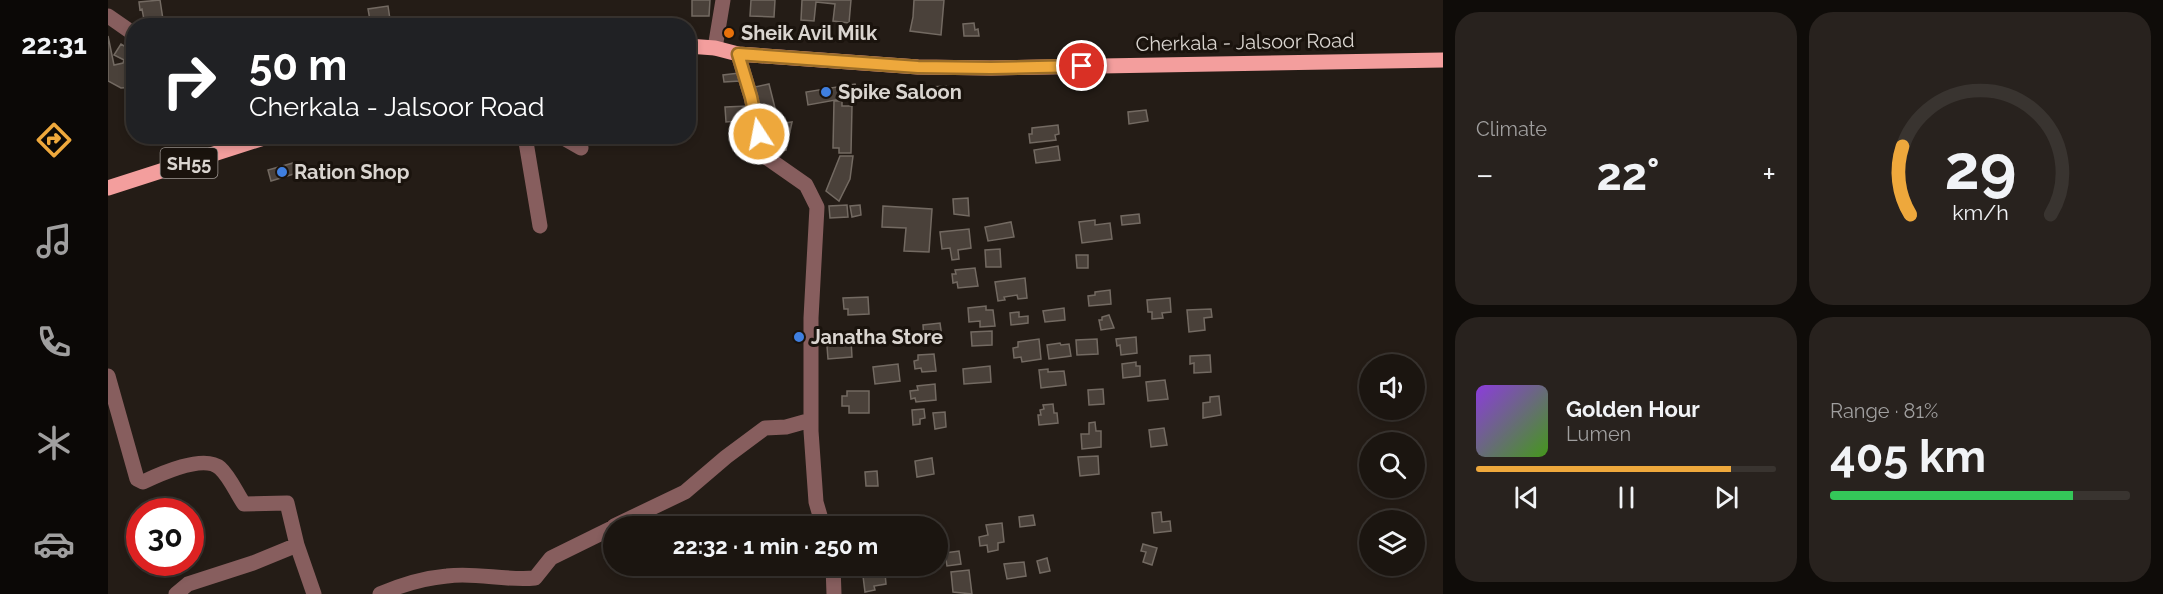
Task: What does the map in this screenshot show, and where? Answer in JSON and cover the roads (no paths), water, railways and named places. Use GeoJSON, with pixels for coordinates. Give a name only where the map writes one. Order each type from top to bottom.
{"type":"FeatureCollection","features":[{"type":"Feature","properties":{"kind":"main road","name":"Cherkala - Jalsoor Road"},"geometry":{"type":"LineString","coordinates":[[696,47],[715,48],[738,54],[918,67],[991,68],[1443,60]]}},
{"type":"Feature","properties":{"kind":"main road","name":"SH55"},"geometry":{"type":"LineString","coordinates":[[108,188],[245,144]]}},
{"type":"Feature","properties":{"kind":"street"},"geometry":{"type":"LineString","coordinates":[[715,48],[723,0]]}},
{"type":"Feature","properties":{"kind":"street"},"geometry":{"type":"LineString","coordinates":[[108,16],[126,28]]}},
{"type":"Feature","properties":{"kind":"street"},"geometry":{"type":"LineString","coordinates":[[738,54],[751,97],[763,155],[806,185],[817,207],[811,318],[811,420],[816,502],[820,516]]}},
{"type":"Feature","properties":{"kind":"street"},"geometry":{"type":"LineString","coordinates":[[526,144],[540,226]]}},
{"type":"Feature","properties":{"kind":"street"},"geometry":{"type":"LineString","coordinates":[[574,144],[581,148]]}},
{"type":"Feature","properties":{"kind":"street"},"geometry":{"type":"LineString","coordinates":[[108,376],[137,479],[143,482],[165,472],[204,462],[219,468],[244,504],[287,503],[297,545],[314,594]]}},
{"type":"Feature","properties":{"kind":"street"},"geometry":{"type":"LineString","coordinates":[[637,516],[686,492],[726,456],[765,428],[786,427],[811,420]]}},
{"type":"Feature","properties":{"kind":"street"},"geometry":{"type":"LineString","coordinates":[[380,594],[415,582],[448,575],[516,580],[535,578],[551,558],[603,532]]}},
{"type":"Feature","properties":{"kind":"street"},"geometry":{"type":"LineString","coordinates":[[177,594],[188,585],[297,545]]}},
{"type":"Feature","properties":{"kind":"street"},"geometry":{"type":"LineString","coordinates":[[833,576],[834,594]]}},
{"type":"Feature","properties":{"kind":"place","name":"Sheik Avil Milk"},"geometry":{"type":"Point","coordinates":[729,33]}},
{"type":"Feature","properties":{"kind":"place","name":"Spike Saloon"},"geometry":{"type":"Point","coordinates":[826,92]}},
{"type":"Feature","properties":{"kind":"place","name":"Ration Shop"},"geometry":{"type":"Point","coordinates":[282,172]}},
{"type":"Feature","properties":{"kind":"place","name":"Janatha Store"},"geometry":{"type":"Point","coordinates":[799,337]}}]}
